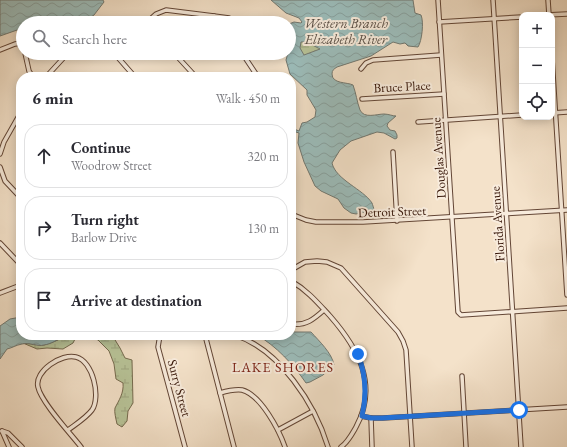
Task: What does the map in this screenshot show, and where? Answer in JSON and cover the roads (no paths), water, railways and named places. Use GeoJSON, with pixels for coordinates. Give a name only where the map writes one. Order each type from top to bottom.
{"type":"FeatureCollection","features":[{"type":"Feature","properties":{"kind":"street","name":"Douglas Avenue"},"geometry":{"type":"LineString","coordinates":[[438,0],[458,312],[459,314],[513,312]]}},
{"type":"Feature","properties":{"kind":"street","name":"Florida Avenue"},"geometry":{"type":"LineString","coordinates":[[493,0],[521,447]]}},
{"type":"Feature","properties":{"kind":"street"},"geometry":{"type":"LineString","coordinates":[[548,0],[549,12]]}},
{"type":"Feature","properties":{"kind":"street"},"geometry":{"type":"LineString","coordinates":[[154,16],[166,10],[214,16]]}},
{"type":"Feature","properties":{"kind":"street"},"geometry":{"type":"LineString","coordinates":[[555,15],[567,14]]}},
{"type":"Feature","properties":{"kind":"street"},"geometry":{"type":"LineString","coordinates":[[440,22],[519,16]]}},
{"type":"Feature","properties":{"kind":"street"},"geometry":{"type":"LineString","coordinates":[[0,50],[16,44]]}},
{"type":"Feature","properties":{"kind":"street"},"geometry":{"type":"LineString","coordinates":[[361,69],[366,63],[373,60],[441,55]]}},
{"type":"Feature","properties":{"kind":"street"},"geometry":{"type":"LineString","coordinates":[[27,60],[30,72]]}},
{"type":"Feature","properties":{"kind":"street"},"geometry":{"type":"LineString","coordinates":[[51,72],[62,60]]}},
{"type":"Feature","properties":{"kind":"street"},"geometry":{"type":"LineString","coordinates":[[120,60],[131,72]]}},
{"type":"Feature","properties":{"kind":"street"},"geometry":{"type":"LineString","coordinates":[[180,60],[191,72]]}},
{"type":"Feature","properties":{"kind":"street"},"geometry":{"type":"LineString","coordinates":[[247,60],[255,72]]}},
{"type":"Feature","properties":{"kind":"street","name":"Bruce Place"},"geometry":{"type":"LineString","coordinates":[[362,99],[444,94]]}},
{"type":"Feature","properties":{"kind":"street"},"geometry":{"type":"LineString","coordinates":[[555,113],[567,112]]}},
{"type":"Feature","properties":{"kind":"street"},"geometry":{"type":"LineString","coordinates":[[418,122],[519,115]]}},
{"type":"Feature","properties":{"kind":"street"},"geometry":{"type":"LineString","coordinates":[[555,120],[567,295]]}},
{"type":"Feature","properties":{"kind":"street"},"geometry":{"type":"LineString","coordinates":[[0,154],[4,142],[16,121]]}},
{"type":"Feature","properties":{"kind":"street"},"geometry":{"type":"LineString","coordinates":[[393,152],[397,221]]}},
{"type":"Feature","properties":{"kind":"street"},"geometry":{"type":"LineString","coordinates":[[0,168],[1,178],[16,193]]}},
{"type":"Feature","properties":{"kind":"street","name":"Detroit Street"},"geometry":{"type":"LineString","coordinates":[[296,216],[316,222],[363,222],[452,218],[567,210]]}},
{"type":"Feature","properties":{"kind":"street"},"geometry":{"type":"LineString","coordinates":[[0,242],[16,260]]}},
{"type":"Feature","properties":{"kind":"street"},"geometry":{"type":"LineString","coordinates":[[296,267],[300,264],[317,261],[327,262],[339,267],[348,275],[398,332],[406,350],[412,447]]}},
{"type":"Feature","properties":{"kind":"street"},"geometry":{"type":"LineString","coordinates":[[296,285],[305,290],[348,338],[360,361],[364,376],[365,392],[362,416],[353,433],[341,447]]}},
{"type":"Feature","properties":{"kind":"street"},"geometry":{"type":"LineString","coordinates":[[0,293],[16,287]]}},
{"type":"Feature","properties":{"kind":"street"},"geometry":{"type":"LineString","coordinates":[[513,312],[567,308]]}},
{"type":"Feature","properties":{"kind":"street"},"geometry":{"type":"LineString","coordinates":[[296,325],[300,325],[311,321],[324,310]]}},
{"type":"Feature","properties":{"kind":"street","name":"Surry Street"},"geometry":{"type":"LineString","coordinates":[[159,340],[158,347],[186,447]]}},
{"type":"Feature","properties":{"kind":"street"},"geometry":{"type":"LineString","coordinates":[[206,340],[234,447]]}},
{"type":"Feature","properties":{"kind":"street"},"geometry":{"type":"LineString","coordinates":[[246,340],[256,345],[276,362],[299,389],[313,411],[328,447]]}},
{"type":"Feature","properties":{"kind":"street"},"geometry":{"type":"LineString","coordinates":[[68,430],[89,413],[96,400],[92,374],[83,362],[76,357],[70,356],[60,359],[43,370],[38,380],[38,388],[41,396],[81,447]]}},
{"type":"Feature","properties":{"kind":"street"},"geometry":{"type":"LineString","coordinates":[[462,376],[466,447]]}},
{"type":"Feature","properties":{"kind":"street"},"geometry":{"type":"LineString","coordinates":[[220,393],[233,390],[247,392],[262,406],[278,430],[285,447]]}},
{"type":"Feature","properties":{"kind":"street"},"geometry":{"type":"LineString","coordinates":[[362,416],[371,418],[464,414],[567,407]]}},
{"type":"Feature","properties":{"kind":"street"},"geometry":{"type":"LineString","coordinates":[[278,430],[313,411]]}},
{"type":"Feature","properties":{"kind":"street"},"geometry":{"type":"LineString","coordinates":[[371,418],[372,447]]}},
{"type":"Feature","properties":{"kind":"street"},"geometry":{"type":"LineString","coordinates":[[9,447],[2,431],[8,433],[22,447]]}},
{"type":"Feature","properties":{"kind":"water"},"geometry":{"type":"Polygon","coordinates":[[[0,0],[103,0],[104,2],[92,16],[16,16],[16,30],[0,36],[0,0]]]}},
{"type":"Feature","properties":{"kind":"water","name":"Western Branch Elizabeth River"},"geometry":{"type":"Polygon","coordinates":[[[271,0],[413,0],[415,13],[421,15],[422,31],[421,40],[418,47],[408,46],[405,43],[400,44],[393,42],[371,56],[337,67],[332,73],[334,80],[353,85],[362,113],[368,115],[384,114],[396,116],[388,123],[387,126],[390,130],[395,131],[397,138],[395,139],[384,133],[377,132],[351,141],[340,150],[332,163],[334,169],[344,179],[363,193],[372,203],[376,218],[369,211],[356,214],[351,213],[344,208],[338,199],[321,191],[315,186],[304,162],[298,143],[299,133],[296,132],[296,130],[299,131],[302,123],[315,117],[316,110],[307,95],[307,90],[296,80],[296,72],[289,72],[286,60],[296,60],[296,22],[302,22],[299,18],[286,13],[271,0]],[[301,42],[300,48],[304,55],[320,49],[311,44],[301,42]]]}},
{"type":"Feature","properties":{"kind":"water"},"geometry":{"type":"Polygon","coordinates":[[[16,318],[16,340],[57,340],[42,345],[18,345],[7,349],[0,359],[0,326],[10,319],[16,318]]]}},
{"type":"Feature","properties":{"kind":"water"},"geometry":{"type":"Polygon","coordinates":[[[296,332],[311,332],[331,356],[334,365],[323,375],[306,383],[296,369],[265,340],[296,340],[296,332]]]}},
{"type":"Feature","properties":{"kind":"district","name":"LAKE SHORES"},"geometry":{"type":"Point","coordinates":[283,367]}}]}
